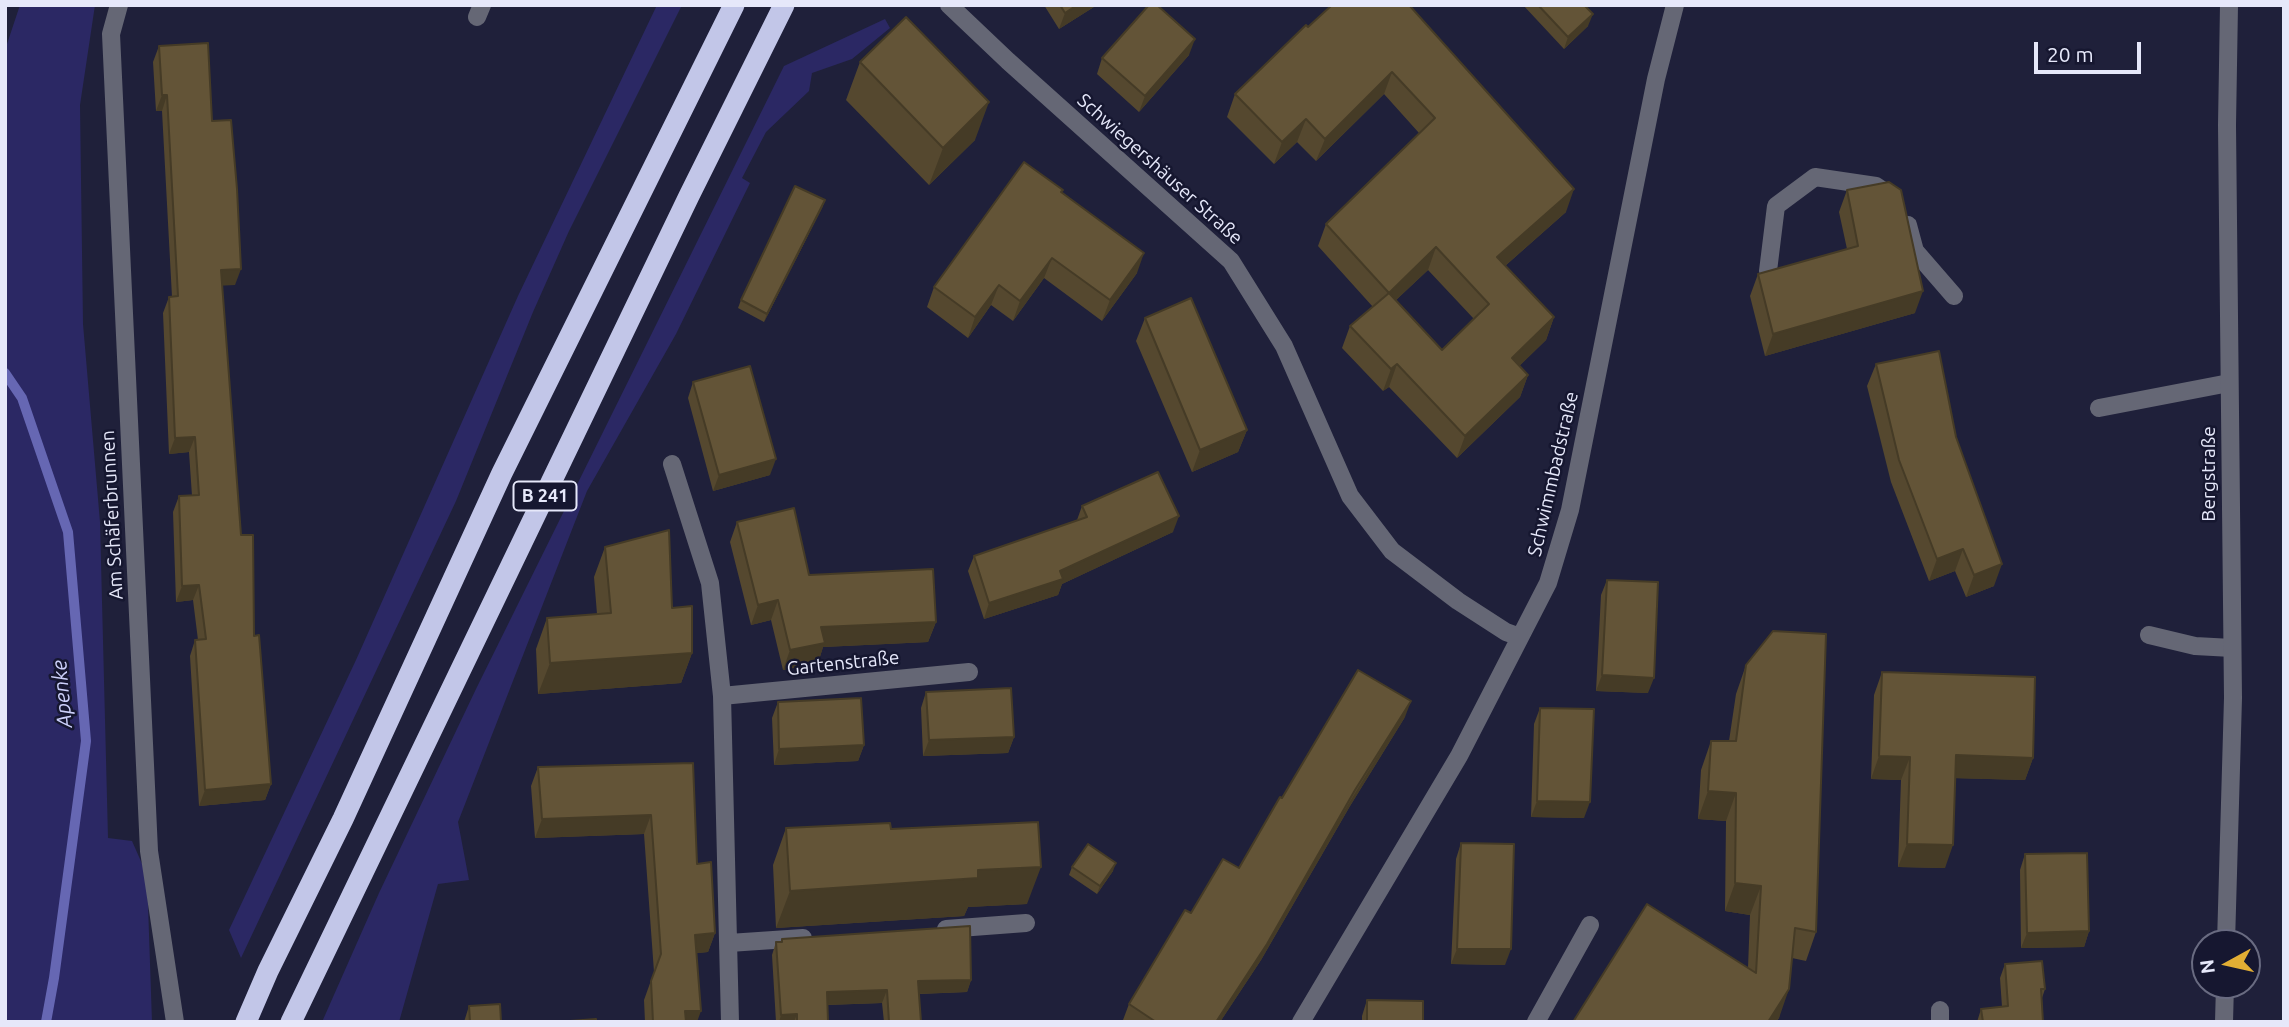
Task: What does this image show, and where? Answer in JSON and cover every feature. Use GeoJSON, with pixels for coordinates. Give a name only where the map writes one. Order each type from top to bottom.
{"type":"FeatureCollection","features":[{"type":"Feature","properties":{"kind":"highway","name":"B 241"},"geometry":{"type":"LineString","coordinates":[[246,1022],[268,971],[343,819],[502,473],[734,5]]}},
{"type":"Feature","properties":{"kind":"highway","name":"B 241"},"geometry":{"type":"LineString","coordinates":[[291,1022],[305,988],[784,5]]}},
{"type":"Feature","properties":{"kind":"street","name":"Am Schäferbrunnen"},"geometry":{"type":"LineString","coordinates":[[119,5],[111,34],[149,851],[175,1022]]}},
{"type":"Feature","properties":{"kind":"street","name":"Schwiegershäuser Straße"},"geometry":{"type":"LineString","coordinates":[[950,5],[1008,61],[1231,261],[1284,346],[1350,496],[1392,551],[1458,601],[1506,632],[1520,637]]}},
{"type":"Feature","properties":{"kind":"street","name":"Schwimmbadstraße"},"geometry":{"type":"LineString","coordinates":[[1301,1022],[1459,755],[1548,583],[1570,510],[1656,79],[1675,5]]}},
{"type":"Feature","properties":{"kind":"street","name":"Bergstraße"},"geometry":{"type":"LineString","coordinates":[[2226,929],[2233,698],[2227,138],[2229,5]]}},
{"type":"Feature","properties":{"kind":"street"},"geometry":{"type":"LineString","coordinates":[[1768,271],[1776,206],[1815,177],[1877,186],[1903,205],[1915,251],[1954,296]]}},
{"type":"Feature","properties":{"kind":"street"},"geometry":{"type":"LineString","coordinates":[[2099,408],[2230,383]]}},
{"type":"Feature","properties":{"kind":"street"},"geometry":{"type":"LineString","coordinates":[[672,464],[710,583],[722,696],[730,1022]]}},
{"type":"Feature","properties":{"kind":"street"},"geometry":{"type":"LineString","coordinates":[[2149,635],[2195,646],[2232,648]]}},
{"type":"Feature","properties":{"kind":"street","name":"Gartenstraße"},"geometry":{"type":"LineString","coordinates":[[722,696],[969,672]]}},
{"type":"Feature","properties":{"kind":"street"},"geometry":{"type":"LineString","coordinates":[[931,930],[1026,923]]}},
{"type":"Feature","properties":{"kind":"street"},"geometry":{"type":"LineString","coordinates":[[1536,1022],[1590,925]]}},
{"type":"Feature","properties":{"kind":"street"},"geometry":{"type":"LineString","coordinates":[[729,943],[824,937]]}},
{"type":"Feature","properties":{"kind":"street"},"geometry":{"type":"LineString","coordinates":[[2224,1022],[2225,999]]}},
{"type":"Feature","properties":{"kind":"shaded area"},"geometry":{"type":"Polygon","coordinates":[[[20,5],[95,5],[80,105],[83,324],[100,522],[108,838],[132,841],[147,875],[152,1022],[5,1022],[5,50],[20,5]]]}},
{"type":"Feature","properties":{"kind":"shaded area"},"geometry":{"type":"Polygon","coordinates":[[[657,5],[682,5],[569,231],[456,501],[241,958],[229,930],[356,660],[518,296],[657,5]]]}},
{"type":"Feature","properties":{"kind":"shaded area"},"geometry":{"type":"Polygon","coordinates":[[[885,19],[890,28],[852,59],[812,73],[809,91],[766,132],[742,178],[750,183],[676,334],[587,491],[458,822],[469,880],[438,884],[399,1022],[322,1022],[379,893],[476,689],[784,66],[885,19]]]}},
{"type":"Feature","properties":{"kind":"building"},"geometry":{"type":"Polygon","coordinates":[[[1060,5],[1077,5],[1065,13],[1060,5]]]}},
{"type":"Feature","properties":{"kind":"building"},"geometry":{"type":"Polygon","coordinates":[[[1149,5],[1157,5],[1195,39],[1145,96],[1102,58],[1149,5]]]}},
{"type":"Feature","properties":{"kind":"building"},"geometry":{"type":"Polygon","coordinates":[[[1332,5],[1409,5],[1574,189],[1497,257],[1554,317],[1512,358],[1528,375],[1465,436],[1397,364],[1391,369],[1350,326],[1389,293],[1326,224],[1435,118],[1392,72],[1325,139],[1306,119],[1282,142],[1235,94],[1306,25],[1308,27],[1332,5]],[[1436,247],[1389,293],[1442,350],[1489,304],[1436,247]]]}},
{"type":"Feature","properties":{"kind":"building"},"geometry":{"type":"Polygon","coordinates":[[[1538,5],[1584,5],[1593,14],[1568,37],[1538,5]]]}},
{"type":"Feature","properties":{"kind":"building"},"geometry":{"type":"Polygon","coordinates":[[[906,17],[989,102],[943,148],[860,62],[906,17]]]}},
{"type":"Feature","properties":{"kind":"building"},"geometry":{"type":"Polygon","coordinates":[[[208,43],[212,121],[231,120],[237,189],[241,269],[221,270],[241,535],[253,535],[254,636],[259,635],[271,784],[205,790],[195,640],[206,639],[199,585],[182,586],[179,496],[199,495],[195,437],[175,438],[169,297],[178,296],[167,95],[162,95],[159,46],[208,43]]]}},
{"type":"Feature","properties":{"kind":"building"},"geometry":{"type":"Polygon","coordinates":[[[1024,162],[1144,253],[1110,300],[1052,258],[1020,301],[999,285],[975,317],[934,287],[1024,162]]]}},
{"type":"Feature","properties":{"kind":"building"},"geometry":{"type":"Polygon","coordinates":[[[1889,182],[1901,190],[1923,291],[1773,334],[1758,274],[1858,246],[1847,190],[1889,182]]]}},
{"type":"Feature","properties":{"kind":"building"},"geometry":{"type":"Polygon","coordinates":[[[795,186],[825,200],[767,314],[741,300],[795,186]]]}},
{"type":"Feature","properties":{"kind":"building"},"geometry":{"type":"Polygon","coordinates":[[[1191,298],[1247,430],[1200,450],[1145,318],[1191,298]]]}},
{"type":"Feature","properties":{"kind":"building"},"geometry":{"type":"Polygon","coordinates":[[[1939,351],[1956,437],[2002,564],[1974,575],[1963,549],[1937,559],[1899,460],[1876,364],[1939,351]]]}},
{"type":"Feature","properties":{"kind":"building"},"geometry":{"type":"Polygon","coordinates":[[[750,366],[776,459],[719,475],[693,382],[750,366]]]}},
{"type":"Feature","properties":{"kind":"building"},"geometry":{"type":"Polygon","coordinates":[[[1158,472],[1179,516],[1060,571],[1063,579],[989,603],[974,556],[1087,517],[1082,506],[1158,472]]]}},
{"type":"Feature","properties":{"kind":"building"},"geometry":{"type":"Polygon","coordinates":[[[794,508],[809,575],[933,569],[936,622],[821,627],[825,643],[790,650],[778,600],[758,605],[737,522],[794,508]]]}},
{"type":"Feature","properties":{"kind":"building"},"geometry":{"type":"Polygon","coordinates":[[[669,530],[672,608],[692,606],[692,653],[550,663],[547,618],[611,613],[605,547],[669,530]]]}},
{"type":"Feature","properties":{"kind":"building"},"geometry":{"type":"Polygon","coordinates":[[[1607,580],[1658,582],[1654,678],[1602,675],[1607,580]]]}},
{"type":"Feature","properties":{"kind":"building"},"geometry":{"type":"Polygon","coordinates":[[[1773,631],[1826,634],[1816,932],[1795,928],[1789,989],[1768,1022],[1573,1022],[1647,904],[1756,973],[1761,886],[1735,883],[1736,793],[1708,791],[1711,741],[1736,741],[1746,665],[1773,631]]]}},
{"type":"Feature","properties":{"kind":"building"},"geometry":{"type":"Polygon","coordinates":[[[1358,670],[1411,701],[1355,790],[1267,944],[1216,1022],[1156,1022],[1129,1004],[1185,910],[1191,913],[1223,859],[1239,868],[1358,670]]]}},
{"type":"Feature","properties":{"kind":"building"},"geometry":{"type":"Polygon","coordinates":[[[1882,672],[2035,677],[2033,758],[1956,755],[1953,845],[1907,844],[1910,757],[1879,756],[1882,672]]]}},
{"type":"Feature","properties":{"kind":"building"},"geometry":{"type":"Polygon","coordinates":[[[1011,688],[1014,737],[929,740],[926,692],[1011,688]]]}},
{"type":"Feature","properties":{"kind":"building"},"geometry":{"type":"Polygon","coordinates":[[[861,698],[864,745],[779,749],[778,702],[861,698]]]}},
{"type":"Feature","properties":{"kind":"building"},"geometry":{"type":"Polygon","coordinates":[[[1540,708],[1594,709],[1590,802],[1537,801],[1540,708]]]}},
{"type":"Feature","properties":{"kind":"building"},"geometry":{"type":"Polygon","coordinates":[[[693,763],[697,864],[711,862],[715,933],[695,935],[701,1011],[685,1011],[686,1022],[653,1022],[651,981],[661,954],[651,815],[542,819],[538,767],[693,763]]]}},
{"type":"Feature","properties":{"kind":"building"},"geometry":{"type":"Polygon","coordinates":[[[1038,822],[1041,867],[978,870],[978,878],[790,891],[786,828],[890,823],[891,829],[1038,822]]]}},
{"type":"Feature","properties":{"kind":"building"},"geometry":{"type":"Polygon","coordinates":[[[1461,843],[1514,844],[1511,949],[1457,949],[1461,843]]]}},
{"type":"Feature","properties":{"kind":"building"},"geometry":{"type":"Polygon","coordinates":[[[1088,844],[1116,863],[1100,886],[1072,867],[1088,844]]]}},
{"type":"Feature","properties":{"kind":"building"},"geometry":{"type":"Polygon","coordinates":[[[2087,853],[2089,931],[2027,933],[2025,854],[2087,853]]]}},
{"type":"Feature","properties":{"kind":"building"},"geometry":{"type":"Polygon","coordinates":[[[970,926],[971,980],[918,981],[921,1022],[889,1022],[887,990],[827,992],[828,1022],[797,1022],[797,1014],[781,1015],[776,942],[782,942],[782,939],[970,926]]]}},
{"type":"Feature","properties":{"kind":"building"},"geometry":{"type":"Polygon","coordinates":[[[2042,961],[2045,989],[2041,989],[2043,1022],[1983,1022],[1981,1009],[2008,1006],[2005,964],[2042,961]]]}},
{"type":"Feature","properties":{"kind":"building"},"geometry":{"type":"Polygon","coordinates":[[[1367,1000],[1423,1001],[1423,1022],[1367,1022],[1367,1000]]]}},
{"type":"Feature","properties":{"kind":"building"},"geometry":{"type":"Polygon","coordinates":[[[500,1004],[501,1022],[470,1022],[469,1006],[500,1004]]]}},
{"type":"Feature","properties":{"kind":"building"},"geometry":{"type":"Polygon","coordinates":[[[596,1019],[596,1022],[557,1022],[596,1019]]]}},
{"type":"Feature","properties":{"kind":"waterway","name":"Apenke"},"geometry":{"type":"LineString","coordinates":[[5,373],[22,398],[68,532],[86,741],[46,1022]]}}]}
